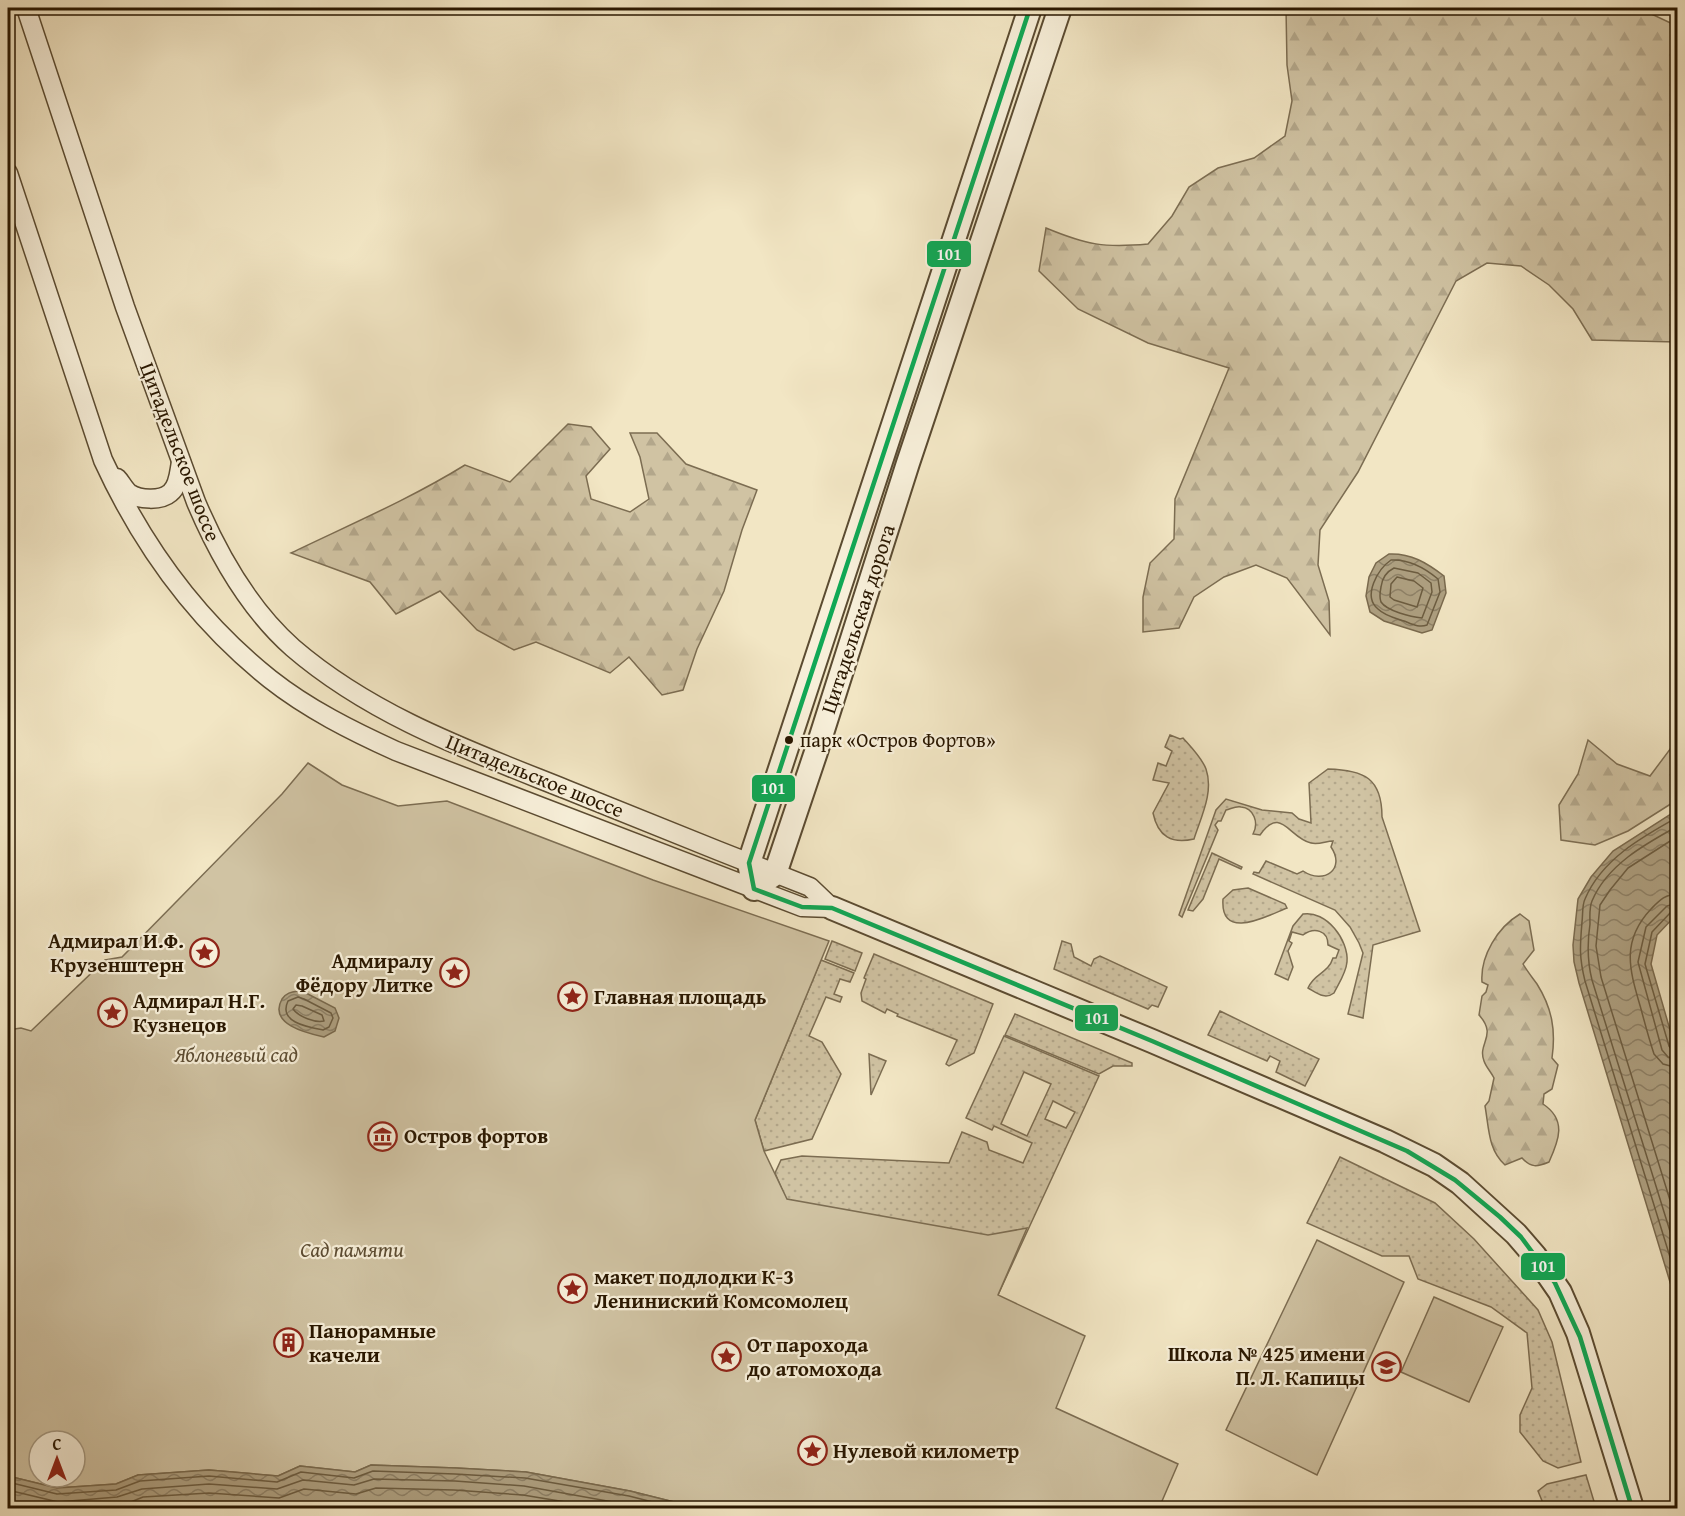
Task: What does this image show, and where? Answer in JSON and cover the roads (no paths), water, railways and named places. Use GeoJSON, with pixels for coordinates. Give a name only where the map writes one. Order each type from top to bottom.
{"type":"FeatureCollection","features":[{"type":"Feature","properties":{"kind":"street","name":"Цитадельское шоссе"},"geometry":{"type":"LineString","coordinates":[[26,8],[125,307],[209,532],[237,582],[291,646],[334,681],[391,715],[463,748],[810,887],[832,908]]}},
{"type":"Feature","properties":{"kind":"street","name":"Цитадельская дорога"},"geometry":{"type":"LineString","coordinates":[[754,889],[749,863],[1030,8]]}},
{"type":"Feature","properties":{"kind":"street","name":"Цитадельская дорога"},"geometry":{"type":"LineString","coordinates":[[775,874],[908,463],[1060,8]]}},
{"type":"Feature","properties":{"kind":"street","name":"Цитадельское шоссе"},"geometry":{"type":"LineString","coordinates":[[8,173],[103,460],[123,503],[159,560],[191,603],[270,679],[326,716],[396,751],[754,889],[802,906],[832,908],[1141,1036],[1400,1148],[1434,1166],[1460,1183],[1516,1234],[1535,1256],[1560,1292],[1578,1333],[1632,1509]]}},
{"type":"Feature","properties":{"kind":"street"},"geometry":{"type":"LineString","coordinates":[[103,460],[129,493],[148,498],[160,498],[171,493],[177,482],[181,462]]}},
{"type":"Feature","properties":{"kind":"street"},"geometry":{"type":"LineString","coordinates":[[754,889],[775,874]]}},
{"type":"Feature","properties":{"kind":"water"},"geometry":{"type":"Polygon","coordinates":[[[1389,554],[1404,555],[1418,560],[1444,576],[1446,593],[1432,630],[1422,633],[1384,621],[1370,612],[1366,596],[1369,577],[1376,563],[1389,554]]]}},
{"type":"Feature","properties":{"kind":"water"},"geometry":{"type":"Polygon","coordinates":[[[1677,810],[1677,914],[1657,935],[1651,964],[1677,1054],[1677,1305],[1579,983],[1573,945],[1578,899],[1591,877],[1613,851],[1677,810]]]}},
{"type":"Feature","properties":{"kind":"water"},"geometry":{"type":"Polygon","coordinates":[[[298,991],[335,1008],[339,1018],[335,1031],[324,1037],[299,1030],[284,1021],[279,1008],[282,999],[289,993],[298,991]]]}},
{"type":"Feature","properties":{"kind":"water"},"geometry":{"type":"Polygon","coordinates":[[[371,1465],[526,1472],[630,1491],[698,1508],[8,1508],[8,1476],[27,1481],[27,1489],[87,1489],[87,1486],[116,1484],[138,1475],[209,1470],[278,1476],[300,1466],[355,1472],[371,1465]]]}},
{"type":"Feature","properties":{"kind":"place","name":"парк «Остров Фортов»"},"geometry":{"type":"Point","coordinates":[789,740]}},
{"type":"Feature","properties":{"kind":"place","name":"Адмирал И.Ф. Крузенштерн"},"geometry":{"type":"Point","coordinates":[205,953]}},
{"type":"Feature","properties":{"kind":"place","name":"Адмиралу Фёдору Литке"},"geometry":{"type":"Point","coordinates":[454,973]}},
{"type":"Feature","properties":{"kind":"place","name":"Главная площадь"},"geometry":{"type":"Point","coordinates":[573,997]}},
{"type":"Feature","properties":{"kind":"place","name":"Адмирал Н.Г. Кузнецов"},"geometry":{"type":"Point","coordinates":[112,1013]}},
{"type":"Feature","properties":{"kind":"place","name":"Остров фортов"},"geometry":{"type":"Point","coordinates":[383,1136]}},
{"type":"Feature","properties":{"kind":"place","name":"макет подлодки К-3 Лениниский Комсомолец"},"geometry":{"type":"Point","coordinates":[573,1289]}},
{"type":"Feature","properties":{"kind":"place","name":"Панорамные качели"},"geometry":{"type":"Point","coordinates":[288,1343]}},
{"type":"Feature","properties":{"kind":"place","name":"От парохода до атомохода"},"geometry":{"type":"Point","coordinates":[726,1357]}},
{"type":"Feature","properties":{"kind":"place","name":"Школа № 425 имени П. Л. Капицы"},"geometry":{"type":"Point","coordinates":[1386,1366]}},
{"type":"Feature","properties":{"kind":"place","name":"Нулевой километр"},"geometry":{"type":"Point","coordinates":[812,1451]}},
{"type":"Feature","properties":{"kind":"park label","name":"Яблоневый сад"},"geometry":{"type":"Point","coordinates":[236,1055]}},
{"type":"Feature","properties":{"kind":"park label","name":"Cад памяти"},"geometry":{"type":"Point","coordinates":[352,1250]}}]}
